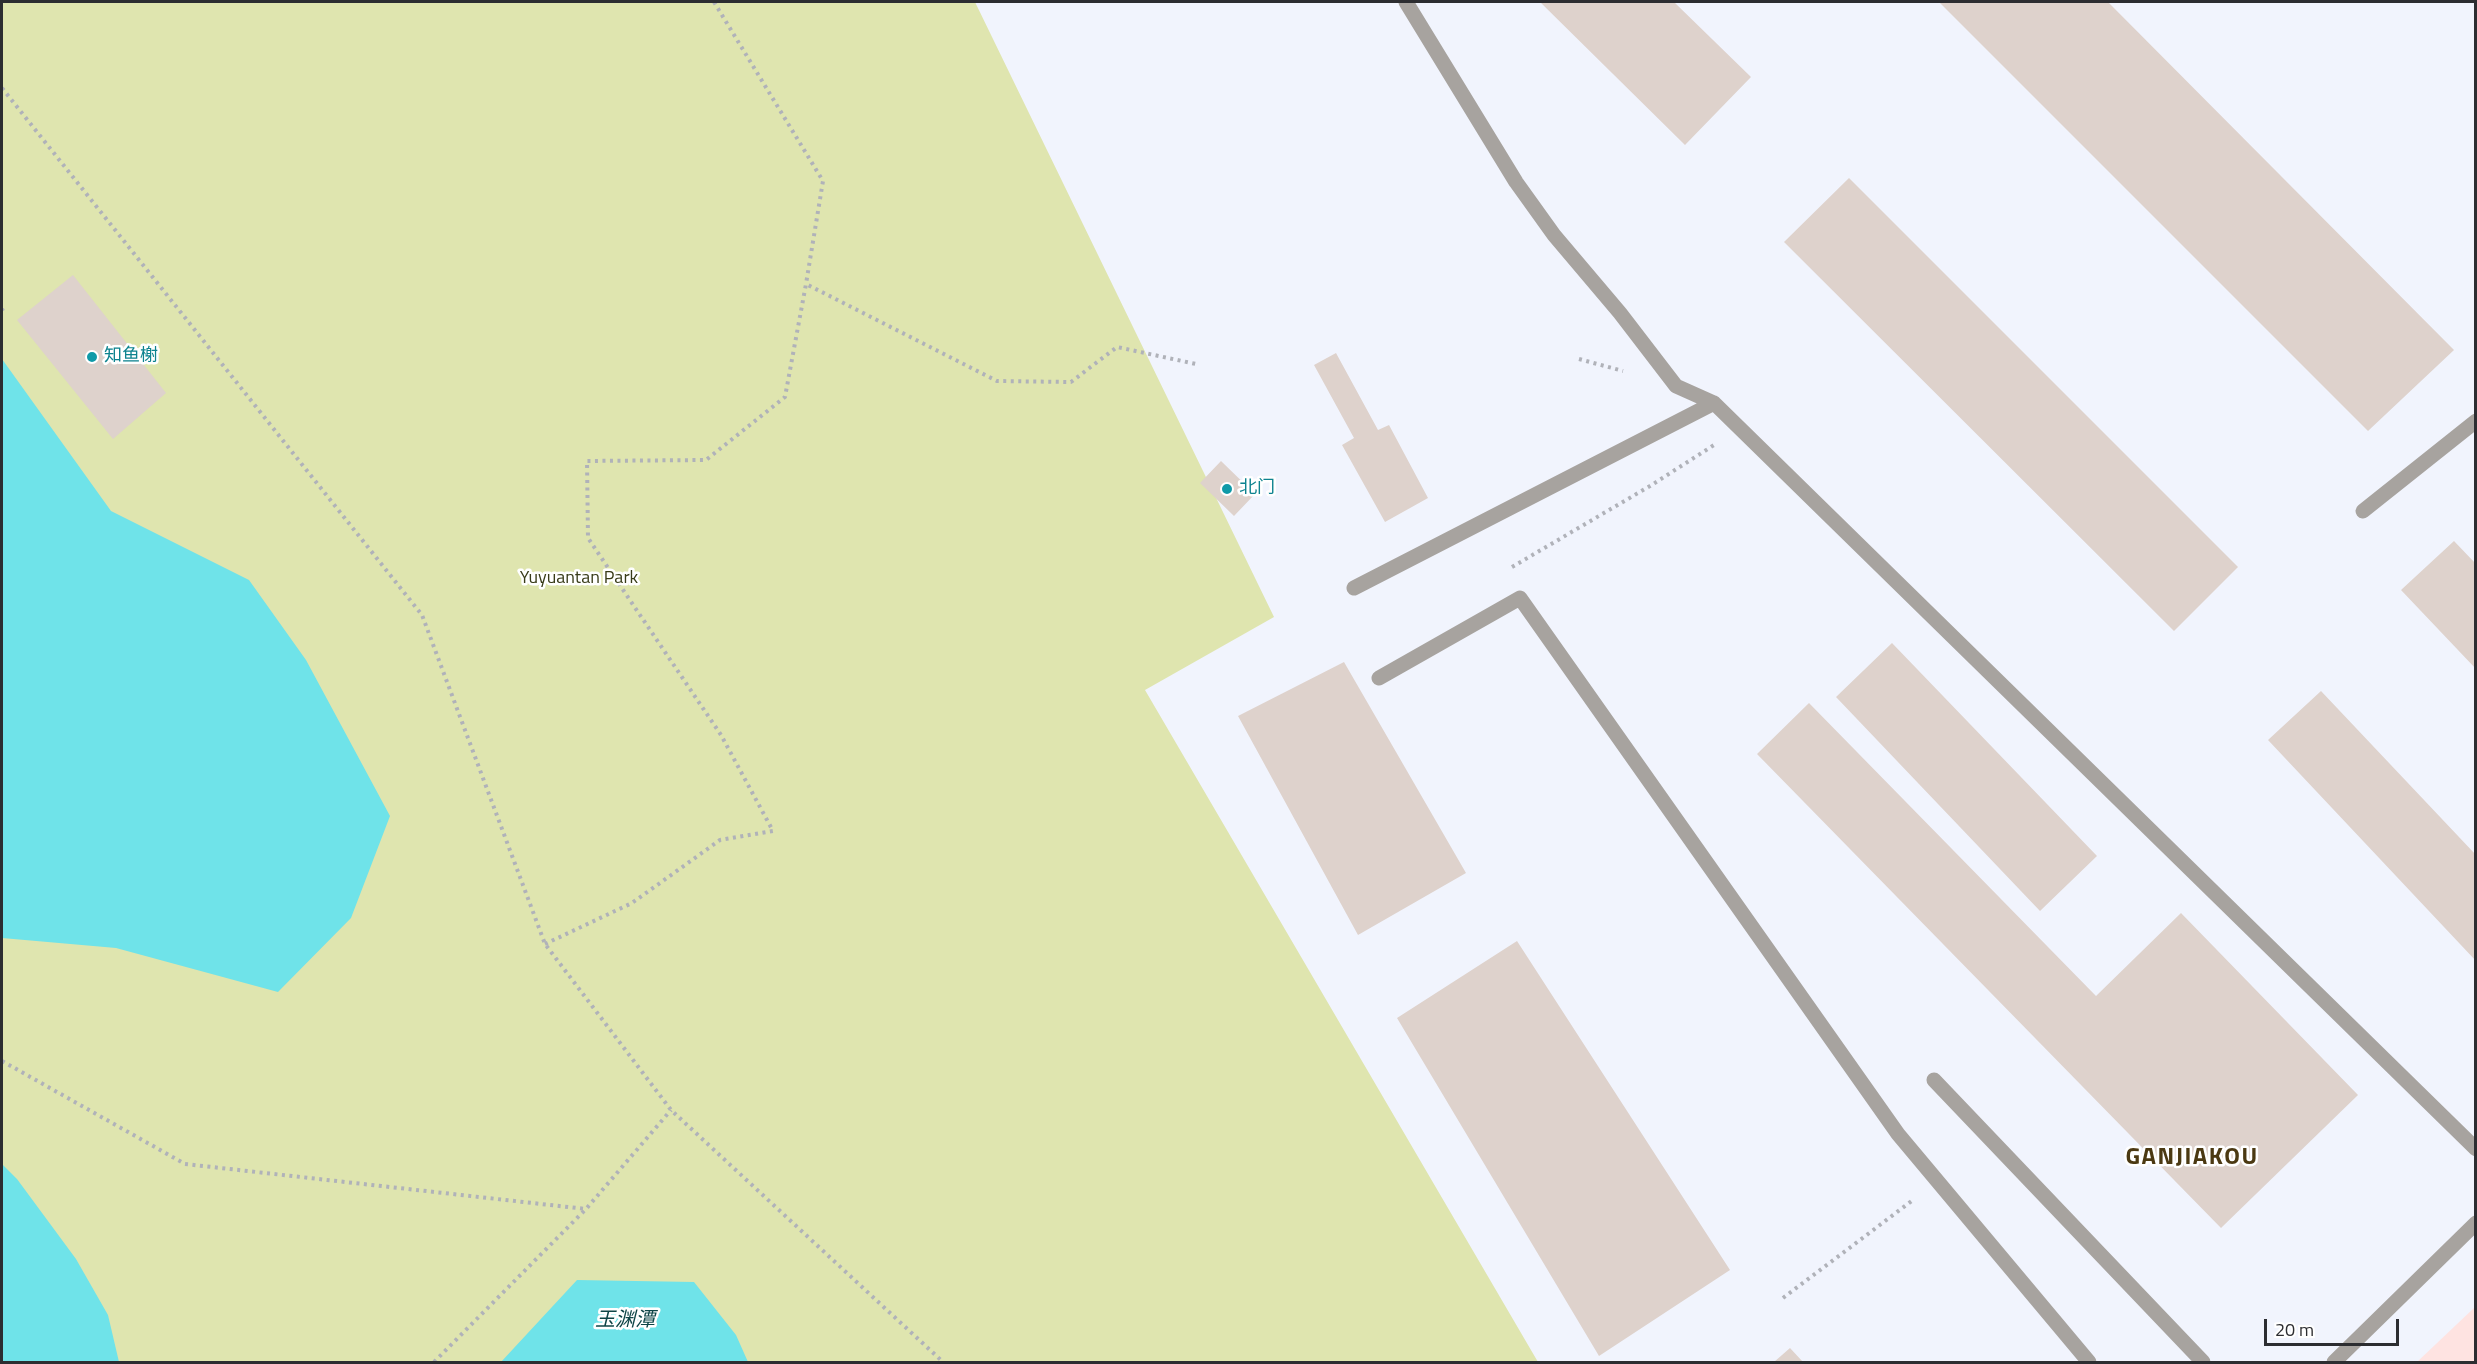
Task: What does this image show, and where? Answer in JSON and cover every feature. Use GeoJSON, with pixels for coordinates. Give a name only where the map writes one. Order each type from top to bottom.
{"type":"FeatureCollection","features":[{"type":"Feature","properties":{"kind":"street"},"geometry":{"type":"LineString","coordinates":[[1406,2],[1516,182],[1554,235],[1620,313],[1676,386],[1714,403],[2475,1149]]}},
{"type":"Feature","properties":{"kind":"street"},"geometry":{"type":"LineString","coordinates":[[1354,588],[1714,403]]}},
{"type":"Feature","properties":{"kind":"street"},"geometry":{"type":"LineString","coordinates":[[2363,511],[2475,421]]}},
{"type":"Feature","properties":{"kind":"street"},"geometry":{"type":"LineString","coordinates":[[1379,678],[1520,598],[1898,1134],[2089,1362]]}},
{"type":"Feature","properties":{"kind":"street"},"geometry":{"type":"LineString","coordinates":[[1934,1080],[2203,1362]]}},
{"type":"Feature","properties":{"kind":"street"},"geometry":{"type":"LineString","coordinates":[[2334,1362],[2475,1223]]}},
{"type":"Feature","properties":{"kind":"path"},"geometry":{"type":"LineString","coordinates":[[545,944],[632,903],[720,840],[773,831],[721,735],[588,538],[587,462],[706,460],[784,397],[823,181],[714,2]]}},
{"type":"Feature","properties":{"kind":"path"},"geometry":{"type":"LineString","coordinates":[[2,88],[422,615],[545,944],[671,1110],[943,1362]]}},
{"type":"Feature","properties":{"kind":"path"},"geometry":{"type":"LineString","coordinates":[[806,284],[997,381],[1071,382],[1117,347],[1196,364]]}},
{"type":"Feature","properties":{"kind":"path"},"geometry":{"type":"LineString","coordinates":[[1520,598],[1502,572],[1650,486],[1739,428]]}},
{"type":"Feature","properties":{"kind":"path"},"geometry":{"type":"LineString","coordinates":[[2,1061],[185,1164],[586,1209]]}},
{"type":"Feature","properties":{"kind":"path"},"geometry":{"type":"LineString","coordinates":[[434,1362],[586,1209],[671,1110]]}},
{"type":"Feature","properties":{"kind":"path"},"geometry":{"type":"LineString","coordinates":[[1783,1298],[1937,1181]]}},
{"type":"Feature","properties":{"kind":"shaded area"},"geometry":{"type":"Polygon","coordinates":[[[2475,1307],[2475,1362],[2417,1362],[2475,1307]]]}},
{"type":"Feature","properties":{"kind":"green space","name":"Yuyuantan Park"},"geometry":{"type":"Polygon","coordinates":[[[2,2],[975,2],[1274,617],[1145,690],[1538,1362],[2,1362],[2,2]]]}},
{"type":"Feature","properties":{"kind":"water"},"geometry":{"type":"Polygon","coordinates":[[[2,359],[111,511],[249,580],[306,660],[390,816],[351,918],[278,992],[116,948],[2,938],[2,359]]]}},
{"type":"Feature","properties":{"kind":"water"},"geometry":{"type":"Polygon","coordinates":[[[2,1164],[17,1179],[76,1259],[108,1315],[119,1362],[2,1362],[2,1164]]]}},
{"type":"Feature","properties":{"kind":"water","name":"玉渊潭"},"geometry":{"type":"Polygon","coordinates":[[[577,1280],[694,1282],[736,1335],[748,1362],[501,1362],[577,1280]]]}},
{"type":"Feature","properties":{"kind":"building"},"geometry":{"type":"Polygon","coordinates":[[[1540,2],[1674,2],[1751,77],[1685,145],[1540,2]]]}},
{"type":"Feature","properties":{"kind":"building"},"geometry":{"type":"Polygon","coordinates":[[[1939,2],[2108,2],[2454,350],[2368,431],[1939,2]]]}},
{"type":"Feature","properties":{"kind":"building"},"geometry":{"type":"Polygon","coordinates":[[[1849,178],[2238,567],[2174,631],[1784,242],[1849,178]]]}},
{"type":"Feature","properties":{"kind":"building","name":"知鱼榭"},"geometry":{"type":"Polygon","coordinates":[[[73,275],[166,393],[113,439],[17,320],[73,275]]]}},
{"type":"Feature","properties":{"kind":"building"},"geometry":{"type":"Polygon","coordinates":[[[1336,353],[1378,430],[1389,425],[1428,498],[1385,522],[1342,445],[1354,438],[1314,365],[1336,353]]]}},
{"type":"Feature","properties":{"kind":"building","name":"北门"},"geometry":{"type":"Polygon","coordinates":[[[1221,461],[1255,494],[1234,516],[1200,483],[1221,461]]]}},
{"type":"Feature","properties":{"kind":"building"},"geometry":{"type":"Polygon","coordinates":[[[2454,541],[2476,564],[2476,669],[2401,590],[2454,541]]]}},
{"type":"Feature","properties":{"kind":"building"},"geometry":{"type":"Polygon","coordinates":[[[1892,643],[2097,856],[2040,911],[1836,697],[1892,643]]]}},
{"type":"Feature","properties":{"kind":"building"},"geometry":{"type":"Polygon","coordinates":[[[1344,662],[1466,873],[1358,935],[1238,716],[1344,662]]]}},
{"type":"Feature","properties":{"kind":"building"},"geometry":{"type":"Polygon","coordinates":[[[2321,691],[2476,855],[2476,961],[2268,740],[2321,691]]]}},
{"type":"Feature","properties":{"kind":"building"},"geometry":{"type":"Polygon","coordinates":[[[1809,703],[2096,996],[2181,913],[2358,1095],[2221,1228],[1757,754],[1809,703]]]}},
{"type":"Feature","properties":{"kind":"building"},"geometry":{"type":"Polygon","coordinates":[[[1517,941],[1730,1270],[1599,1356],[1397,1018],[1517,941]]]}},
{"type":"Feature","properties":{"kind":"building"},"geometry":{"type":"Polygon","coordinates":[[[1790,1348],[1803,1362],[1774,1362],[1790,1348]]]}},
{"type":"Feature","properties":{"kind":"place","name":"知鱼榭"},"geometry":{"type":"Point","coordinates":[92,357]}},
{"type":"Feature","properties":{"kind":"place","name":"北门"},"geometry":{"type":"Point","coordinates":[1227,489]}},
{"type":"Feature","properties":{"kind":"district","name":"GANJIAKOU"},"geometry":{"type":"Point","coordinates":[2192,1158]}}]}
